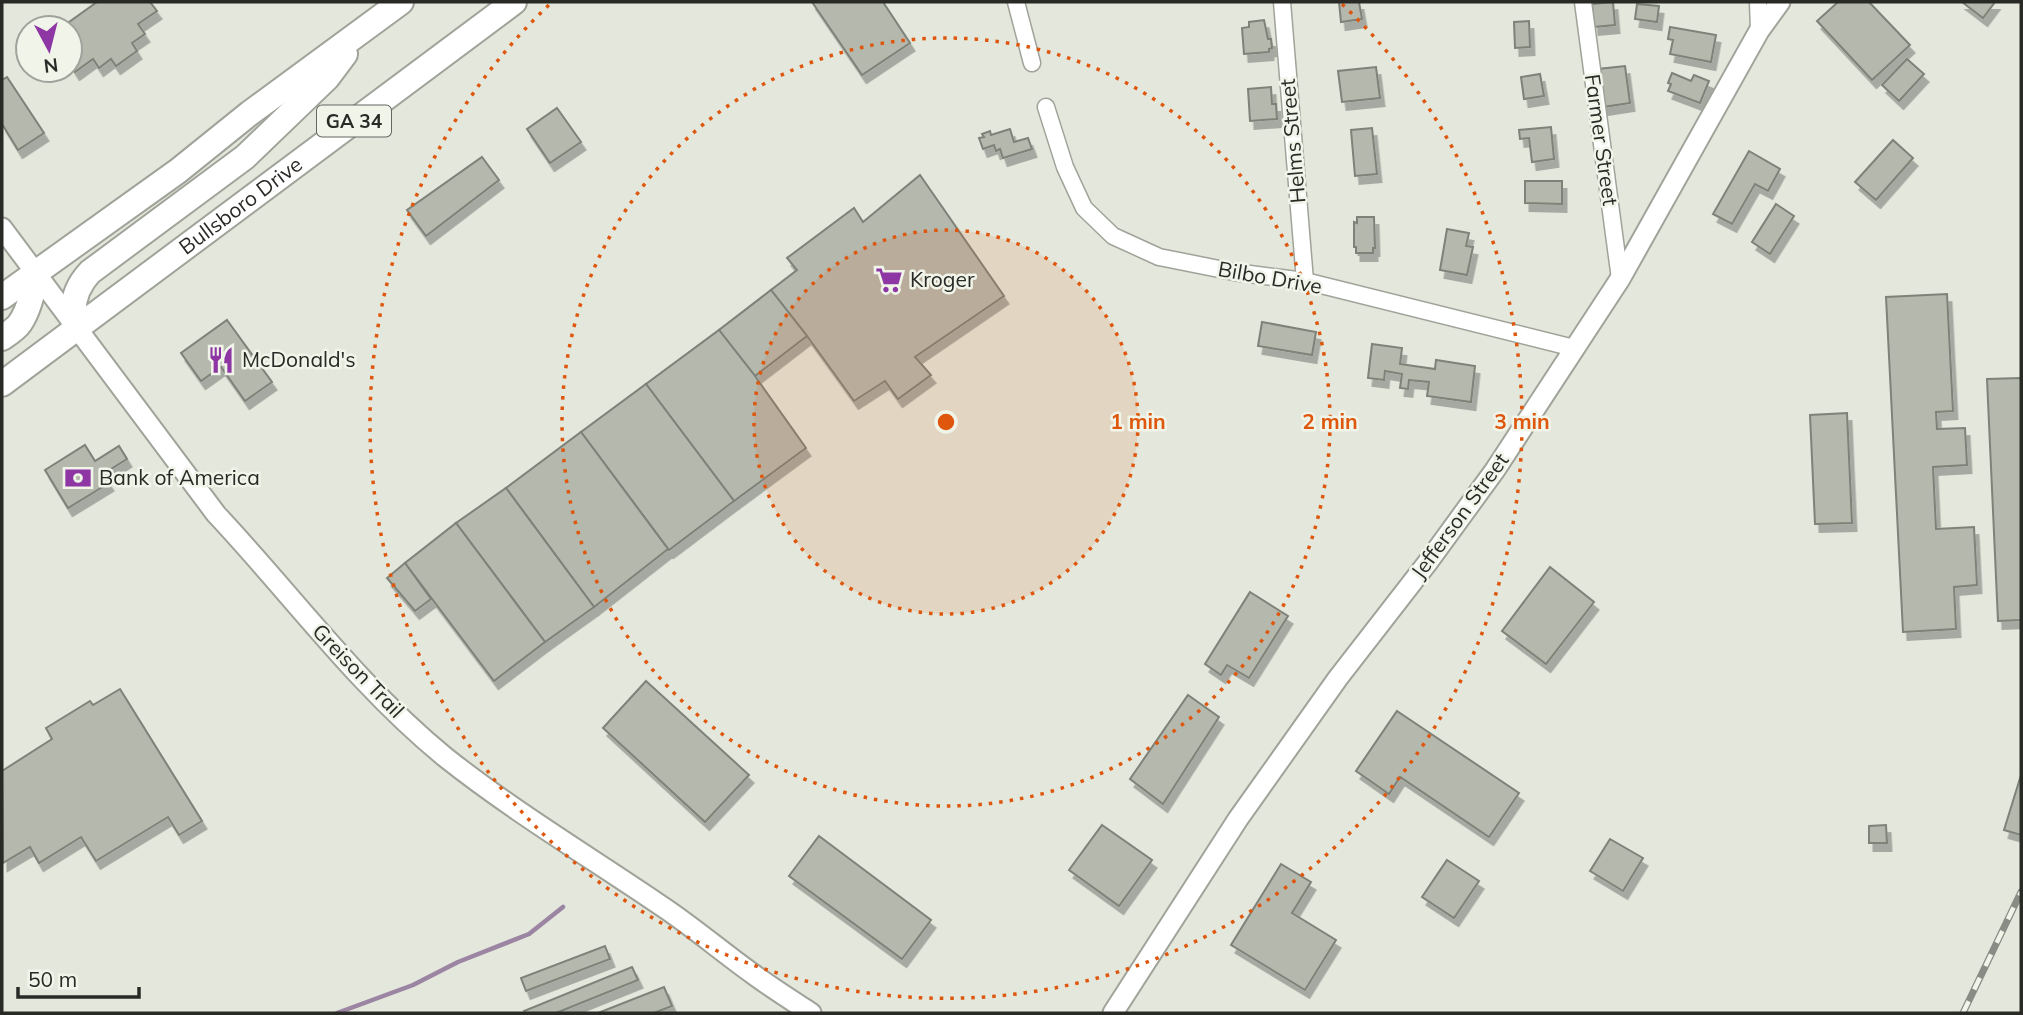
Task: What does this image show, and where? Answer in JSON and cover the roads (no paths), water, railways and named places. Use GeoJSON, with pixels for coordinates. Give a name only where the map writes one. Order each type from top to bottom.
{"type":"FeatureCollection","features":[{"type":"Feature","properties":{"kind":"main road"},"geometry":{"type":"LineString","coordinates":[[2,297],[178,171],[250,113],[401,2]]}},
{"type":"Feature","properties":{"kind":"main road","name":"Bullsboro Drive"},"geometry":{"type":"LineString","coordinates":[[2,384],[514,2]]}},
{"type":"Feature","properties":{"kind":"main road"},"geometry":{"type":"LineString","coordinates":[[76,328],[74,303],[79,286],[90,272],[245,157],[327,78],[365,29]]}},
{"type":"Feature","properties":{"kind":"main road"},"geometry":{"type":"LineString","coordinates":[[2,338],[19,325],[23,318],[36,272]]}},
{"type":"Feature","properties":{"kind":"street"},"geometry":{"type":"LineString","coordinates":[[1016,2],[1032,63]]}},
{"type":"Feature","properties":{"kind":"street","name":"Helms Street"},"geometry":{"type":"LineString","coordinates":[[1282,2],[1305,281]]}},
{"type":"Feature","properties":{"kind":"street","name":"Farmer Street"},"geometry":{"type":"LineString","coordinates":[[1583,2],[1620,279]]}},
{"type":"Feature","properties":{"kind":"street"},"geometry":{"type":"LineString","coordinates":[[1758,2],[1759,31]]}},
{"type":"Feature","properties":{"kind":"street","name":"Jefferson Street"},"geometry":{"type":"LineString","coordinates":[[1113,1013],[1238,819],[1338,678],[1495,470],[1620,279],[1759,31],[1780,2]]}},
{"type":"Feature","properties":{"kind":"street","name":"Bilbo Drive"},"geometry":{"type":"LineString","coordinates":[[1046,107],[1065,167],[1084,208],[1113,236],[1158,257],[1234,272],[1305,281],[1574,348]]}},
{"type":"Feature","properties":{"kind":"street","name":"Greison Trail"},"geometry":{"type":"LineString","coordinates":[[2,228],[216,514],[377,695],[444,756],[527,818],[662,906],[811,1013]]}},
{"type":"Feature","properties":{"kind":"waterway"},"geometry":{"type":"LineString","coordinates":[[337,1013],[413,985],[458,962],[529,934],[563,907]]}},
{"type":"Feature","properties":{"kind":"railway"},"geometry":{"type":"LineString","coordinates":[[1963,1013],[2021,892]]}},
{"type":"Feature","properties":{"kind":"place","name":"Kroger"},"geometry":{"type":"Point","coordinates":[889,280]}},
{"type":"Feature","properties":{"kind":"place","name":"McDonald's"},"geometry":{"type":"Point","coordinates":[221,360]}},
{"type":"Feature","properties":{"kind":"place","name":"Bank of America"},"geometry":{"type":"Point","coordinates":[78,478]}}]}
